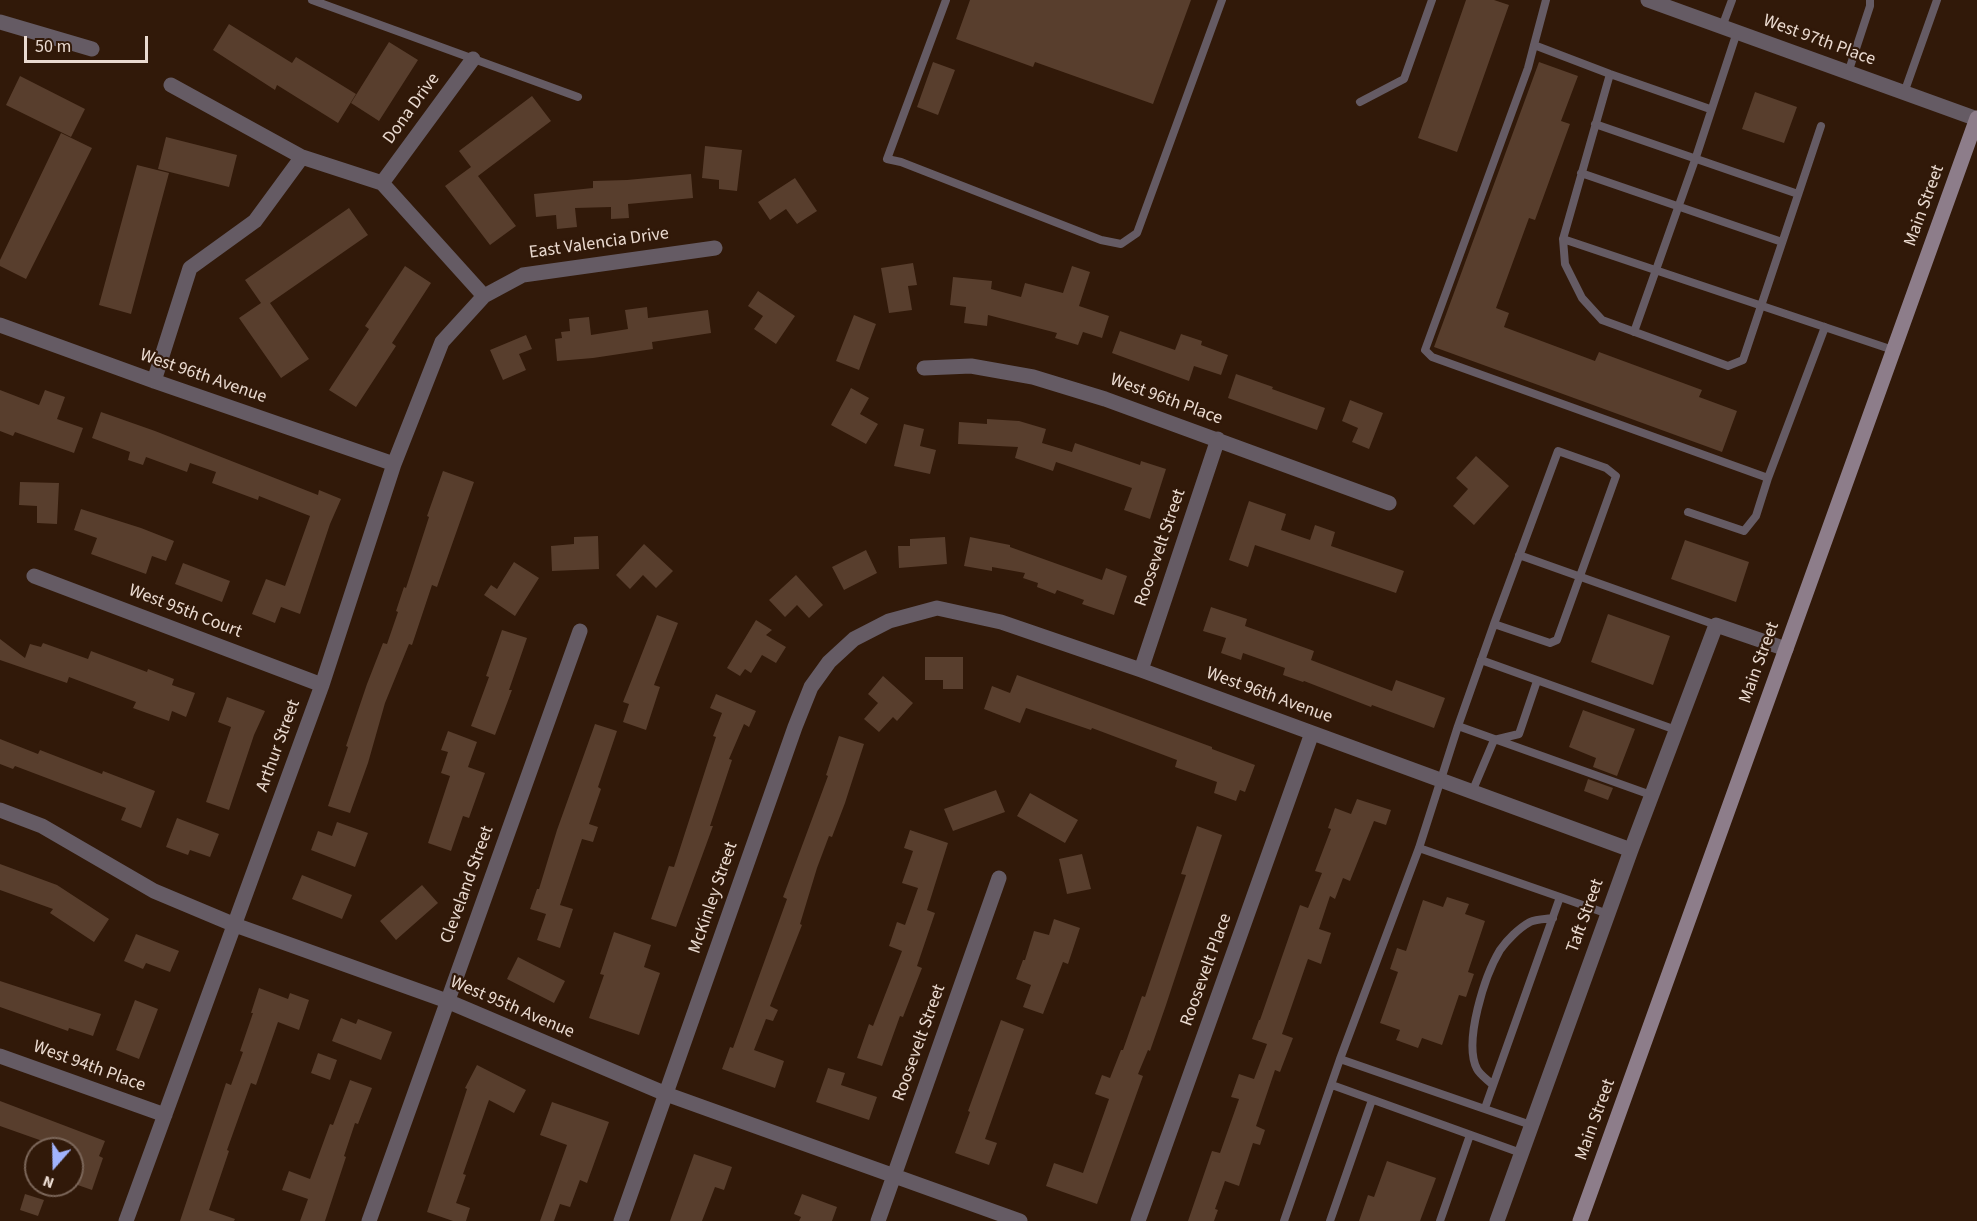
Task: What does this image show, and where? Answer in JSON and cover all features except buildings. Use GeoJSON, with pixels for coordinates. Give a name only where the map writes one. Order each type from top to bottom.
{"type":"FeatureCollection","features":[{"type":"Feature","properties":{"kind":"main road","name":"Main Street"},"geometry":{"type":"LineString","coordinates":[[1580,1221],[1977,118]]}},
{"type":"Feature","properties":{"kind":"street","name":"West 97th Place"},"geometry":{"type":"LineString","coordinates":[[1648,0],[1977,118]]}},
{"type":"Feature","properties":{"kind":"street"},"geometry":{"type":"LineString","coordinates":[[0,22],[92,49]]}},
{"type":"Feature","properties":{"kind":"street","name":"Dona Drive"},"geometry":{"type":"LineString","coordinates":[[382,183],[473,59]]}},
{"type":"Feature","properties":{"kind":"street"},"geometry":{"type":"LineString","coordinates":[[171,85],[302,158],[382,183],[484,296]]}},
{"type":"Feature","properties":{"kind":"street"},"geometry":{"type":"LineString","coordinates":[[154,381],[190,268],[255,221],[302,158]]}},
{"type":"Feature","properties":{"kind":"street","name":"East Valencia Drive"},"geometry":{"type":"LineString","coordinates":[[484,296],[523,274],[715,248]]}},
{"type":"Feature","properties":{"kind":"street","name":"Arthur Street"},"geometry":{"type":"LineString","coordinates":[[126,1221],[322,685],[393,464],[442,342],[484,296]]}},
{"type":"Feature","properties":{"kind":"street","name":"West 96th Avenue"},"geometry":{"type":"LineString","coordinates":[[0,325],[393,464]]}},
{"type":"Feature","properties":{"kind":"street","name":"West 96th Place"},"geometry":{"type":"LineString","coordinates":[[924,368],[971,366],[1033,377],[1105,399],[1389,503]]}},
{"type":"Feature","properties":{"kind":"street","name":"Roosevelt Street"},"geometry":{"type":"LineString","coordinates":[[1141,670],[1218,439]]}},
{"type":"Feature","properties":{"kind":"street","name":"West 95th Court"},"geometry":{"type":"LineString","coordinates":[[34,576],[322,685]]}},
{"type":"Feature","properties":{"kind":"street","name":"West 96th Avenue"},"geometry":{"type":"LineString","coordinates":[[889,621],[937,608],[1001,622],[1141,670],[1631,850]]}},
{"type":"Feature","properties":{"kind":"street","name":"McKinley Street"},"geometry":{"type":"LineString","coordinates":[[621,1221],[811,687],[829,662],[854,639],[889,621]]}},
{"type":"Feature","properties":{"kind":"street"},"geometry":{"type":"LineString","coordinates":[[1716,626],[1786,649]]}},
{"type":"Feature","properties":{"kind":"street","name":"Taft Street"},"geometry":{"type":"LineString","coordinates":[[1497,1221],[1651,795],[1716,626]]}},
{"type":"Feature","properties":{"kind":"street","name":"Cleveland Street"},"geometry":{"type":"LineString","coordinates":[[369,1221],[580,631]]}},
{"type":"Feature","properties":{"kind":"street","name":"Roosevelt Place"},"geometry":{"type":"LineString","coordinates":[[1138,1221],[1312,733]]}},
{"type":"Feature","properties":{"kind":"street","name":"West 95th Avenue"},"geometry":{"type":"LineString","coordinates":[[0,810],[42,826],[154,891],[235,925],[447,1001],[666,1094],[1020,1221]]}},
{"type":"Feature","properties":{"kind":"street","name":"Roosevelt Street"},"geometry":{"type":"LineString","coordinates":[[878,1221],[999,878]]}},
{"type":"Feature","properties":{"kind":"street","name":"West 94th Place"},"geometry":{"type":"LineString","coordinates":[[0,1056],[165,1115]]}},
{"type":"Feature","properties":{"kind":"lane"},"geometry":{"type":"LineString","coordinates":[[312,0],[578,97]]}},
{"type":"Feature","properties":{"kind":"lane"},"geometry":{"type":"LineString","coordinates":[[946,0],[887,159],[901,162],[1101,240],[1121,244],[1137,232],[1222,0]]}},
{"type":"Feature","properties":{"kind":"lane"},"geometry":{"type":"LineString","coordinates":[[1360,102],[1404,79],[1432,0]]}},
{"type":"Feature","properties":{"kind":"lane"},"geometry":{"type":"LineString","coordinates":[[1546,0],[1528,68],[1425,350],[1432,357],[1768,478]]}},
{"type":"Feature","properties":{"kind":"lane"},"geometry":{"type":"LineString","coordinates":[[1634,332],[1696,157],[1730,30],[1732,0]]}},
{"type":"Feature","properties":{"kind":"lane"},"geometry":{"type":"LineString","coordinates":[[1904,93],[1937,0]]}},
{"type":"Feature","properties":{"kind":"lane"},"geometry":{"type":"LineString","coordinates":[[1848,73],[1871,1]]}},
{"type":"Feature","properties":{"kind":"lane"},"geometry":{"type":"LineString","coordinates":[[1534,45],[1710,109]]}},
{"type":"Feature","properties":{"kind":"lane"},"geometry":{"type":"LineString","coordinates":[[1610,74],[1563,239],[1565,264],[1582,298],[1602,320],[1728,366],[1743,360],[1821,126]]}},
{"type":"Feature","properties":{"kind":"lane"},"geometry":{"type":"LineString","coordinates":[[1595,124],[1798,194]]}},
{"type":"Feature","properties":{"kind":"lane"},"geometry":{"type":"LineString","coordinates":[[1581,173],[1782,242]]}},
{"type":"Feature","properties":{"kind":"lane"},"geometry":{"type":"LineString","coordinates":[[1563,239],[1893,350]]}},
{"type":"Feature","properties":{"kind":"lane"},"geometry":{"type":"LineString","coordinates":[[1688,512],[1744,531],[1756,516],[1825,327]]}},
{"type":"Feature","properties":{"kind":"lane"},"geometry":{"type":"LineString","coordinates":[[1284,1221],[1340,1059],[1419,848],[1481,660],[1494,624],[1519,555],[1558,451],[1606,468],[1616,476],[1557,640],[1550,643],[1494,624]]}},
{"type":"Feature","properties":{"kind":"lane"},"geometry":{"type":"LineString","coordinates":[[1519,555],[1716,626]]}},
{"type":"Feature","properties":{"kind":"lane"},"geometry":{"type":"LineString","coordinates":[[1481,660],[1676,730]]}},
{"type":"Feature","properties":{"kind":"lane"},"geometry":{"type":"LineString","coordinates":[[1494,740],[1519,734],[1537,681]]}},
{"type":"Feature","properties":{"kind":"lane"},"geometry":{"type":"LineString","coordinates":[[1458,726],[1651,795]]}},
{"type":"Feature","properties":{"kind":"lane"},"geometry":{"type":"LineString","coordinates":[[1472,792],[1494,740]]}},
{"type":"Feature","properties":{"kind":"lane"},"geometry":{"type":"LineString","coordinates":[[1419,848],[1608,914]]}},
{"type":"Feature","properties":{"kind":"lane"},"geometry":{"type":"LineString","coordinates":[[1485,1108],[1560,897]]}},
{"type":"Feature","properties":{"kind":"lane"},"geometry":{"type":"LineString","coordinates":[[1493,1085],[1477,1071],[1472,1051],[1472,1030],[1491,971],[1500,950],[1517,932],[1532,921],[1553,918]]}},
{"type":"Feature","properties":{"kind":"lane"},"geometry":{"type":"LineString","coordinates":[[1340,1059],[1531,1125]]}},
{"type":"Feature","properties":{"kind":"lane"},"geometry":{"type":"LineString","coordinates":[[1332,1085],[1521,1153]]}},
{"type":"Feature","properties":{"kind":"lane"},"geometry":{"type":"LineString","coordinates":[[1330,1221],[1372,1100]]}},
{"type":"Feature","properties":{"kind":"lane"},"geometry":{"type":"LineString","coordinates":[[1440,1221],[1470,1135]]}}]}
